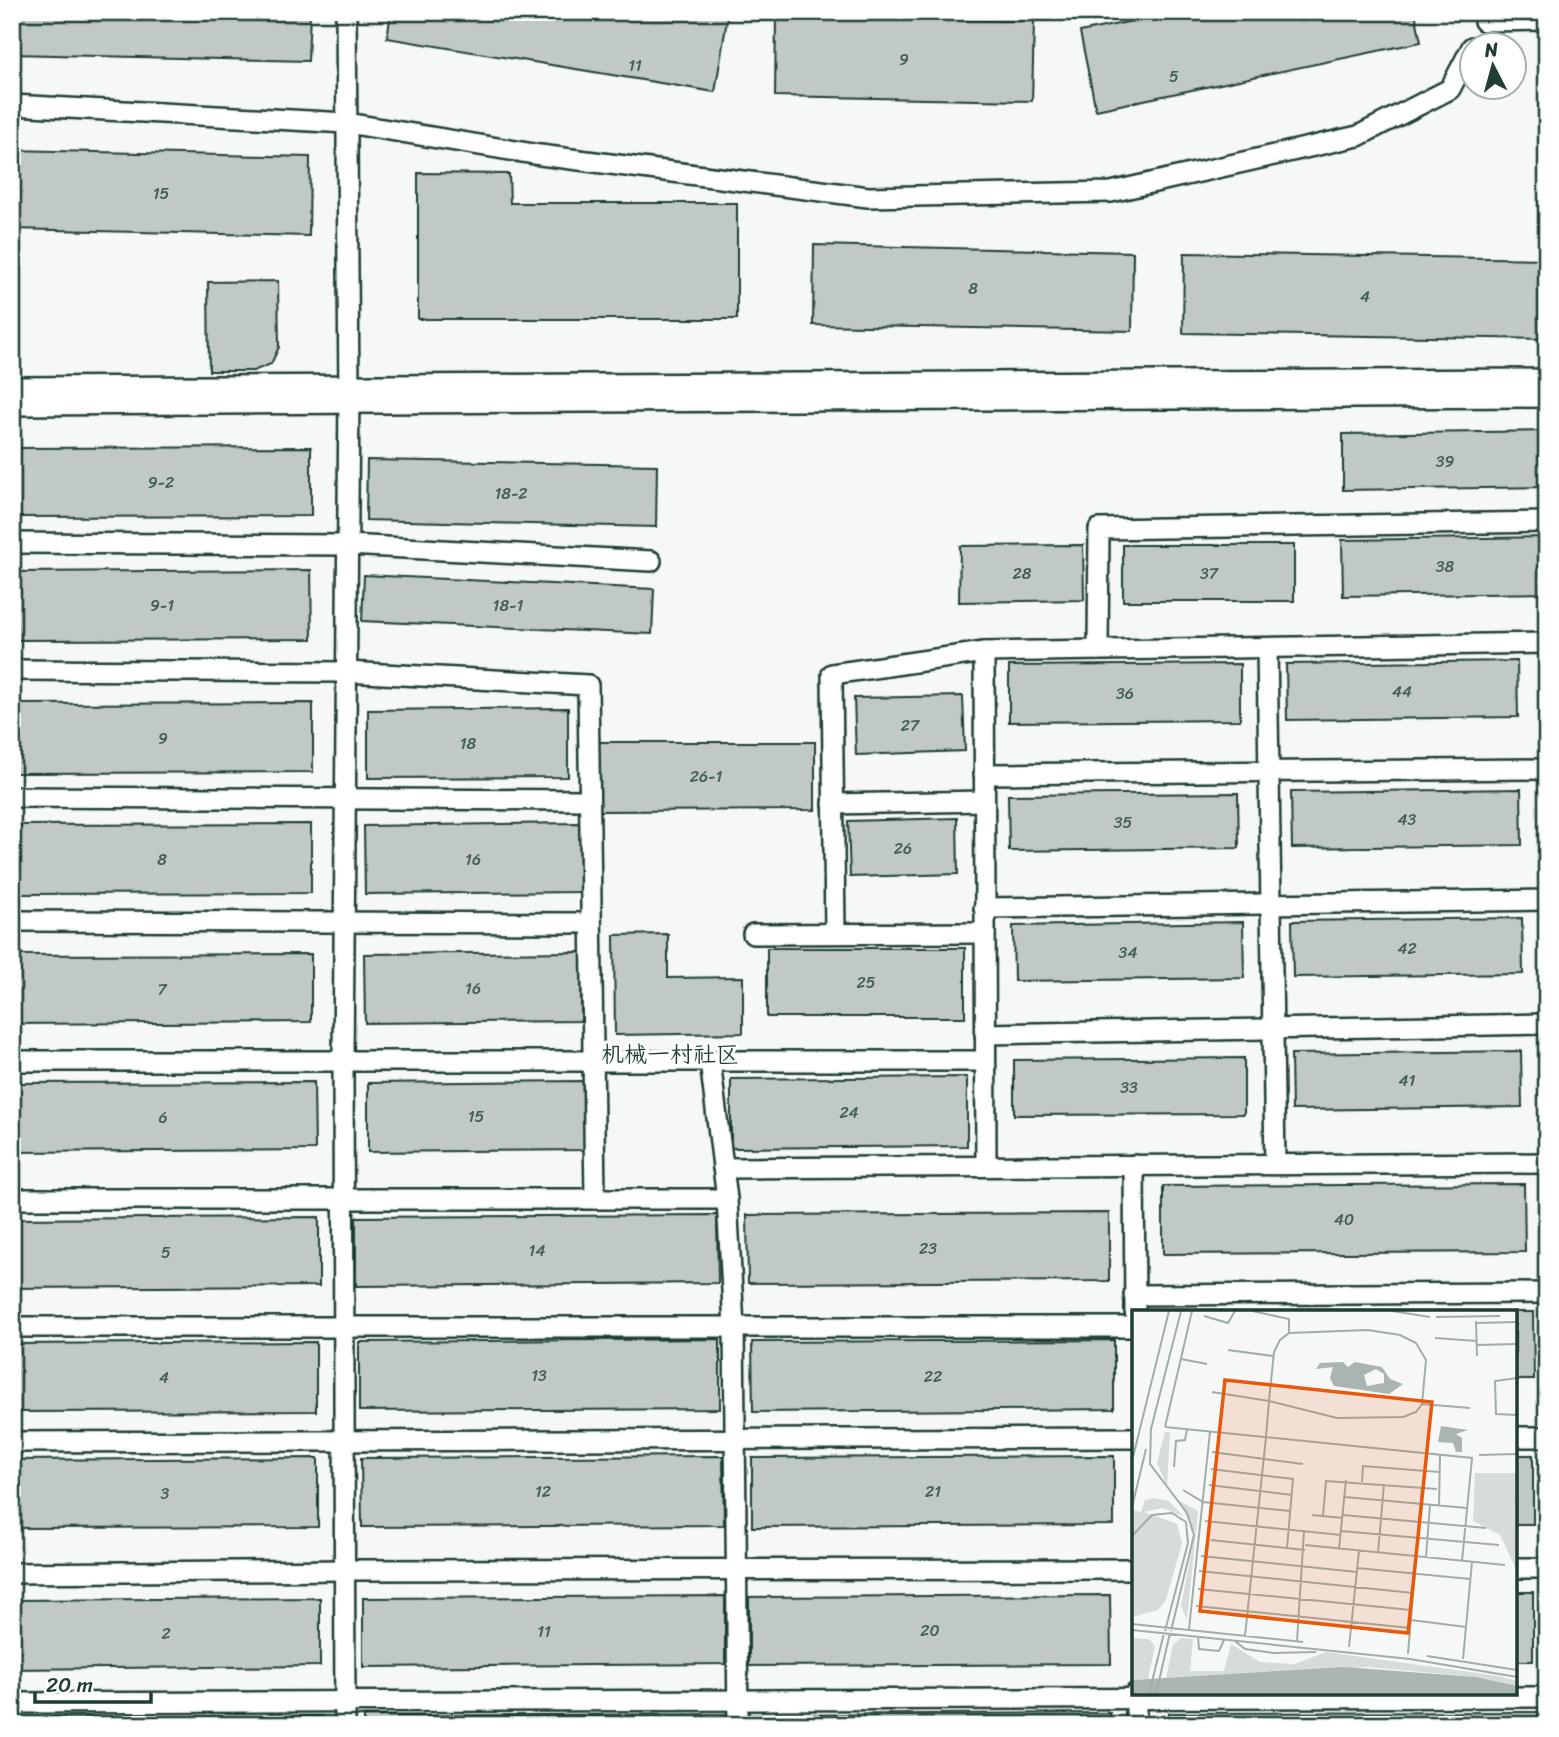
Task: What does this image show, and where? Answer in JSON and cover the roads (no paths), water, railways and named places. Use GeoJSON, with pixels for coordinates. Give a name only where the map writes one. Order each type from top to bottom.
{"type":"FeatureCollection","features":[{"type":"Feature","properties":{"kind":"street"},"geometry":{"type":"LineString","coordinates":[[12,396],[1547,388]]}},
{"type":"Feature","properties":{"kind":"lane"},"geometry":{"type":"LineString","coordinates":[[345,1725],[346,1327],[343,1061],[349,394],[346,12]]}},
{"type":"Feature","properties":{"kind":"lane"},"geometry":{"type":"LineString","coordinates":[[1485,17],[1547,20]]}},
{"type":"Feature","properties":{"kind":"lane"},"geometry":{"type":"LineString","coordinates":[[12,105],[347,122],[540,155],[867,197],[1111,192],[1358,136],[1450,89],[1458,73]]}},
{"type":"Feature","properties":{"kind":"lane"},"geometry":{"type":"LineString","coordinates":[[1098,650],[1099,529],[1547,522]]}},
{"type":"Feature","properties":{"kind":"lane"},"geometry":{"type":"LineString","coordinates":[[12,543],[348,545],[651,561]]}},
{"type":"Feature","properties":{"kind":"lane"},"geometry":{"type":"LineString","coordinates":[[835,933],[832,674],[984,652],[1547,643]]}},
{"type":"Feature","properties":{"kind":"lane"},"geometry":{"type":"LineString","coordinates":[[1267,648],[1275,1164]]}},
{"type":"Feature","properties":{"kind":"lane"},"geometry":{"type":"LineString","coordinates":[[984,652],[986,1166]]}},
{"type":"Feature","properties":{"kind":"lane"},"geometry":{"type":"LineString","coordinates":[[12,670],[346,672],[588,685],[595,1199]]}},
{"type":"Feature","properties":{"kind":"lane"},"geometry":{"type":"LineString","coordinates":[[984,774],[1547,769]]}},
{"type":"Feature","properties":{"kind":"lane"},"geometry":{"type":"LineString","coordinates":[[12,797],[589,800]]}},
{"type":"Feature","properties":{"kind":"lane"},"geometry":{"type":"LineString","coordinates":[[833,804],[984,801]]}},
{"type":"Feature","properties":{"kind":"lane"},"geometry":{"type":"LineString","coordinates":[[985,908],[1547,900]]}},
{"type":"Feature","properties":{"kind":"lane"},"geometry":{"type":"LineString","coordinates":[[12,921],[591,923]]}},
{"type":"Feature","properties":{"kind":"lane"},"geometry":{"type":"LineString","coordinates":[[752,934],[985,933]]}},
{"type":"Feature","properties":{"kind":"lane"},"geometry":{"type":"LineString","coordinates":[[985,1034],[1547,1024]]}},
{"type":"Feature","properties":{"kind":"lane"},"geometry":{"type":"LineString","coordinates":[[12,1061],[985,1061]]}},
{"type":"Feature","properties":{"kind":"lane"},"geometry":{"type":"LineString","coordinates":[[709,1061],[727,1199],[734,1327],[738,1725]]}},
{"type":"Feature","properties":{"kind":"lane"},"geometry":{"type":"LineString","coordinates":[[723,1168],[1547,1163]]}},
{"type":"Feature","properties":{"kind":"lane"},"geometry":{"type":"LineString","coordinates":[[1134,1165],[1134,1303],[1547,1293]]}},
{"type":"Feature","properties":{"kind":"lane"},"geometry":{"type":"LineString","coordinates":[[22,1199],[727,1199]]}},
{"type":"Feature","properties":{"kind":"lane"},"geometry":{"type":"LineString","coordinates":[[12,1327],[1132,1327]]}},
{"type":"Feature","properties":{"kind":"lane"},"geometry":{"type":"LineString","coordinates":[[1517,1437],[1547,1437]]}},
{"type":"Feature","properties":{"kind":"lane"},"geometry":{"type":"LineString","coordinates":[[12,1442],[1132,1438]]}},
{"type":"Feature","properties":{"kind":"lane"},"geometry":{"type":"LineString","coordinates":[[1517,1568],[1547,1568]]}},
{"type":"Feature","properties":{"kind":"lane"},"geometry":{"type":"LineString","coordinates":[[12,1573],[1132,1569]]}},
{"type":"Feature","properties":{"kind":"lane"},"geometry":{"type":"LineString","coordinates":[[1136,1696],[1136,1725]]}},
{"type":"Feature","properties":{"kind":"lane"},"geometry":{"type":"LineString","coordinates":[[12,1703],[1136,1696],[1547,1697]]}},
{"type":"Feature","properties":{"kind":"district","name":"机械一村社区"},"geometry":{"type":"Point","coordinates":[670,1054]}}]}
